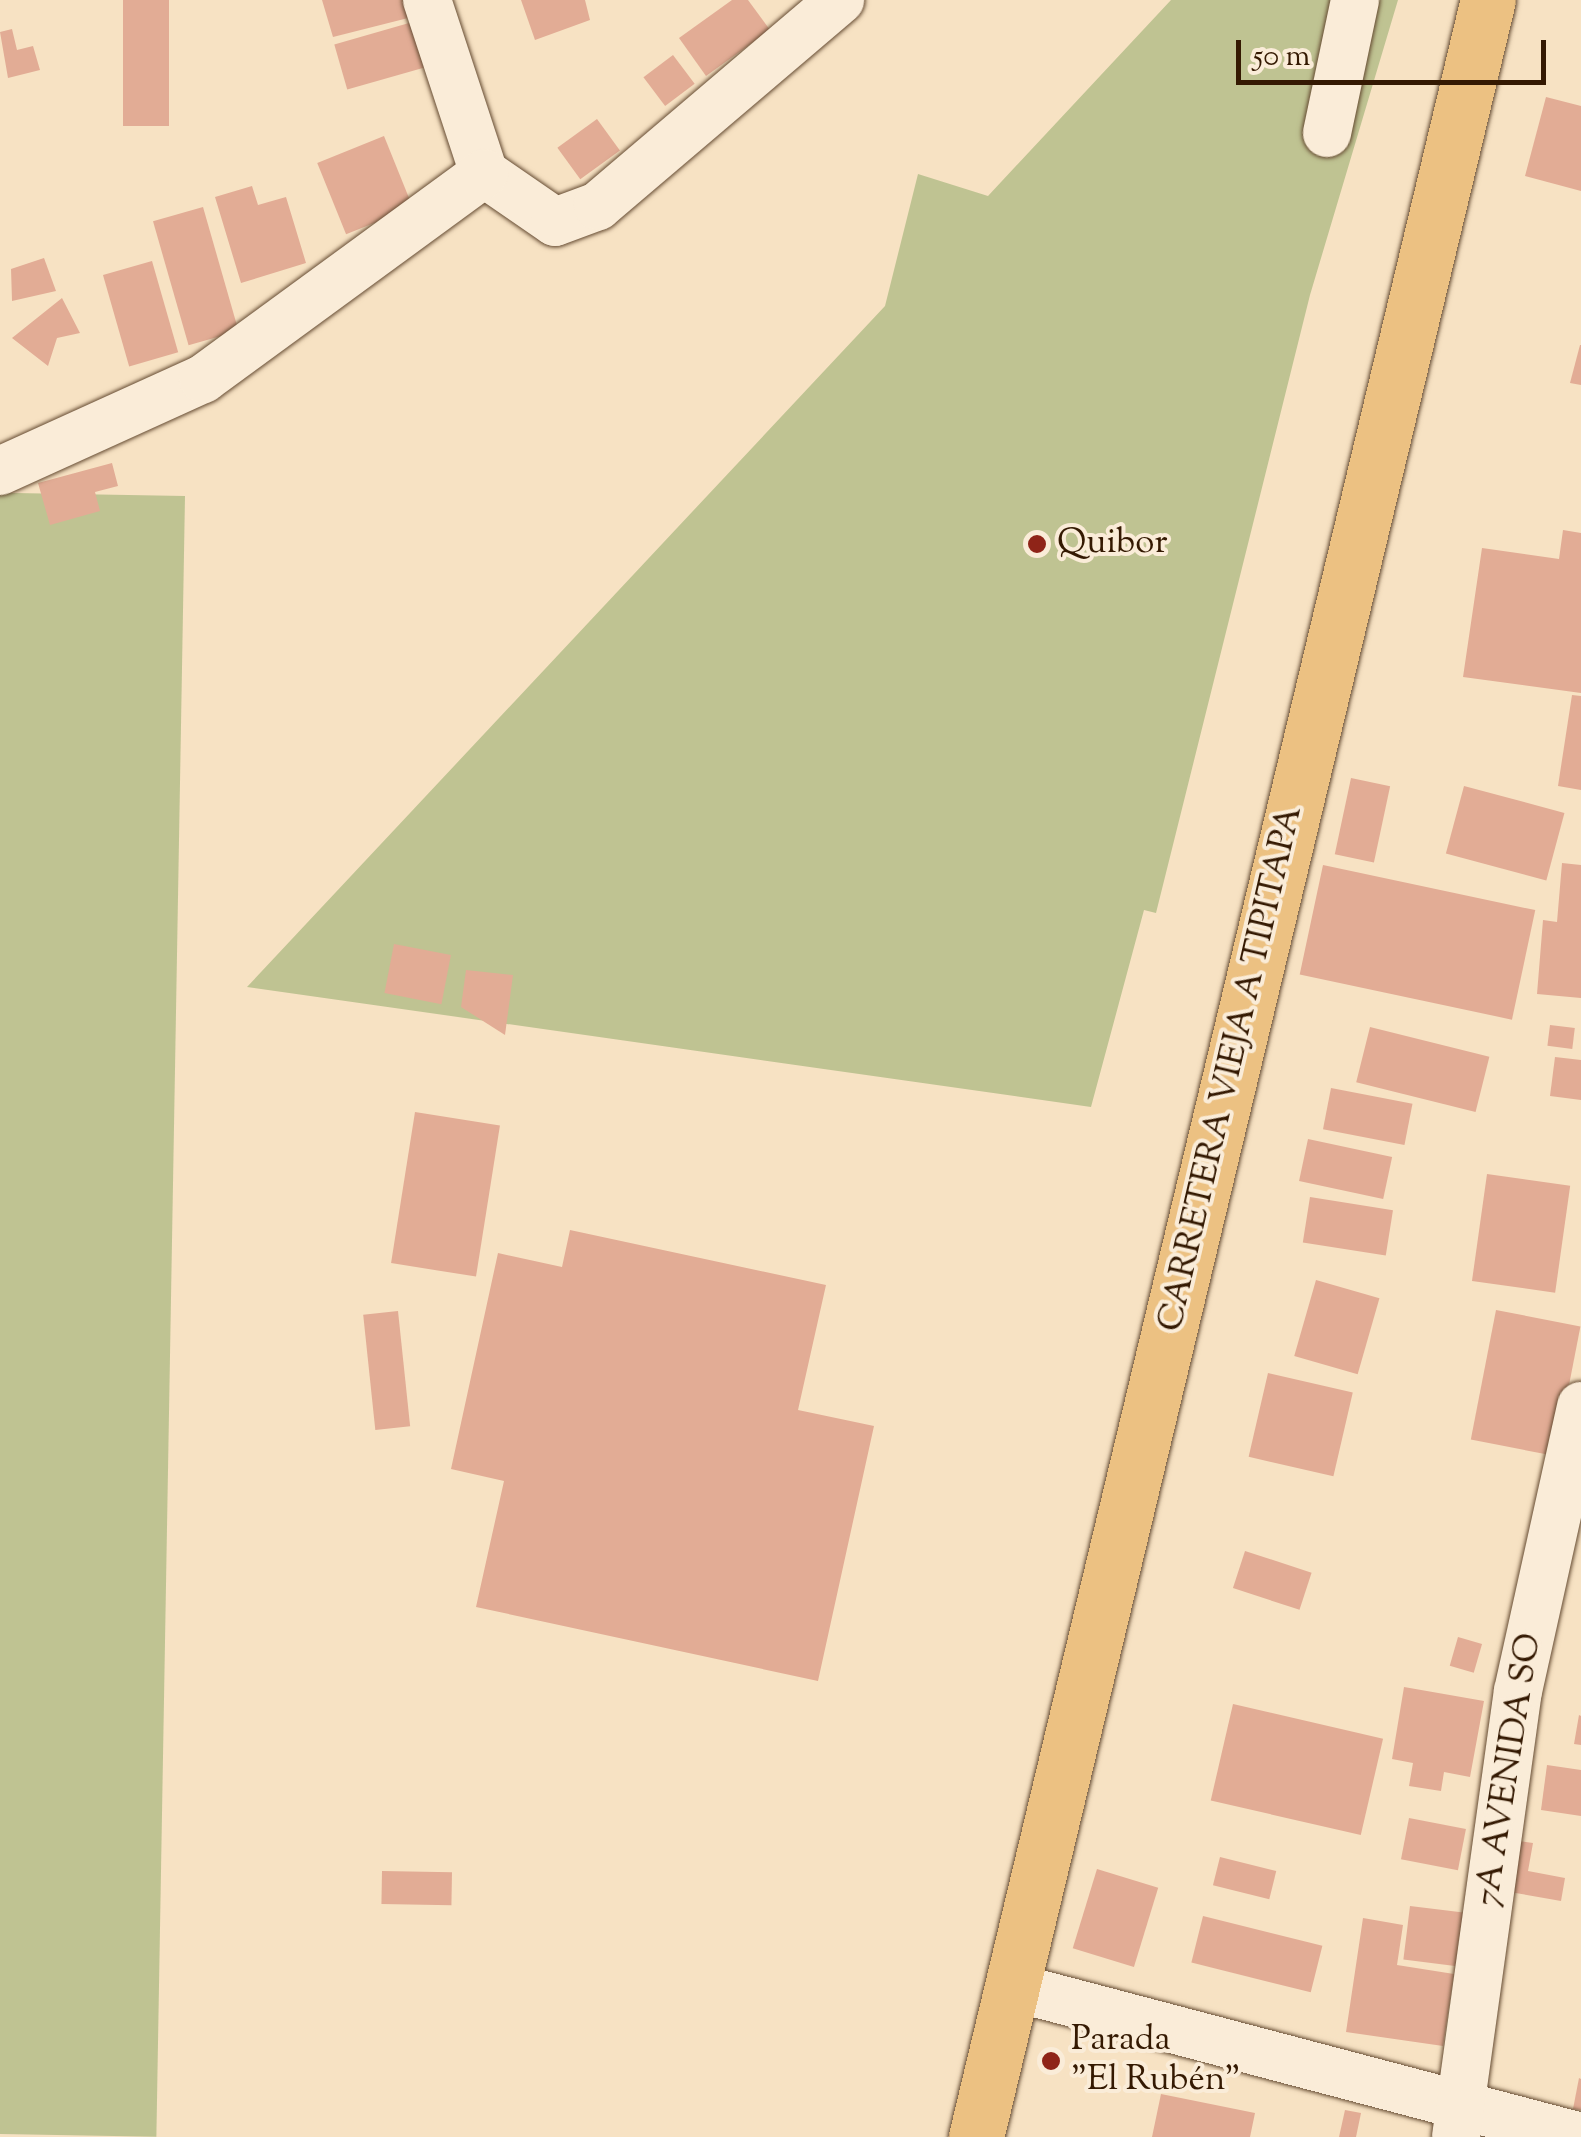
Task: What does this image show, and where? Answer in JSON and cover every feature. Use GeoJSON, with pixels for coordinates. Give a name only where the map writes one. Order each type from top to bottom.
{"type":"FeatureCollection","features":[{"type":"Feature","properties":{"kind":"main road","name":"CARRETERA VIEJA A TIPITAPA"},"geometry":{"type":"LineString","coordinates":[[976,2137],[1488,0]]}},
{"type":"Feature","properties":{"kind":"street"},"geometry":{"type":"LineString","coordinates":[[427,0],[484,173],[539,217],[574,220],[840,0]]}},
{"type":"Feature","properties":{"kind":"street"},"geometry":{"type":"LineString","coordinates":[[1328,133],[1355,0]]}},
{"type":"Feature","properties":{"kind":"street"},"geometry":{"type":"LineString","coordinates":[[0,471],[203,379],[484,173]]}},
{"type":"Feature","properties":{"kind":"street","name":"7A AVENIDA SO"},"geometry":{"type":"LineString","coordinates":[[1457,2121],[1518,1691],[1581,1406]]}},
{"type":"Feature","properties":{"kind":"street"},"geometry":{"type":"LineString","coordinates":[[1013,1987],[1457,2121],[1581,2137]]}},
{"type":"Feature","properties":{"kind":"green space","name":"Quibor"},"geometry":{"type":"Polygon","coordinates":[[[1171,0],[1398,0],[1310,295],[1156,913],[1144,910],[1091,1107],[247,987],[885,306],[918,174],[988,196],[1171,0]]]}},
{"type":"Feature","properties":{"kind":"green space"},"geometry":{"type":"Polygon","coordinates":[[[0,493],[185,496],[156,2137],[0,2134],[0,493]]]}},
{"type":"Feature","properties":{"kind":"building"},"geometry":{"type":"Polygon","coordinates":[[[123,0],[169,0],[169,126],[123,126],[123,0]]]}},
{"type":"Feature","properties":{"kind":"building"},"geometry":{"type":"Polygon","coordinates":[[[322,0],[411,0],[416,16],[333,37],[322,0]]]}},
{"type":"Feature","properties":{"kind":"building"},"geometry":{"type":"Polygon","coordinates":[[[521,0],[585,0],[590,20],[535,40],[521,0]]]}},
{"type":"Feature","properties":{"kind":"building"},"geometry":{"type":"Polygon","coordinates":[[[732,0],[748,0],[770,30],[706,76],[679,38],[732,0]]]}},
{"type":"Feature","properties":{"kind":"building"},"geometry":{"type":"Polygon","coordinates":[[[416,21],[429,66],[347,90],[334,44],[416,21]]]}},
{"type":"Feature","properties":{"kind":"building"},"geometry":{"type":"Polygon","coordinates":[[[12,29],[17,50],[33,46],[40,70],[8,78],[0,32],[12,29]]]}},
{"type":"Feature","properties":{"kind":"building"},"geometry":{"type":"Polygon","coordinates":[[[673,55],[695,84],[665,106],[643,77],[673,55]]]}},
{"type":"Feature","properties":{"kind":"building"},"geometry":{"type":"Polygon","coordinates":[[[1546,97],[1581,106],[1581,191],[1525,176],[1546,97]]]}},
{"type":"Feature","properties":{"kind":"building"},"geometry":{"type":"Polygon","coordinates":[[[597,119],[620,151],[580,179],[557,148],[597,119]]]}},
{"type":"Feature","properties":{"kind":"building"},"geometry":{"type":"Polygon","coordinates":[[[384,136],[413,207],[346,234],[317,163],[384,136]]]}},
{"type":"Feature","properties":{"kind":"building"},"geometry":{"type":"Polygon","coordinates":[[[252,186],[258,205],[286,197],[306,263],[241,283],[215,197],[252,186]]]}},
{"type":"Feature","properties":{"kind":"building"},"geometry":{"type":"Polygon","coordinates":[[[203,207],[239,331],[189,345],[153,221],[203,207]]]}},
{"type":"Feature","properties":{"kind":"building"},"geometry":{"type":"Polygon","coordinates":[[[44,258],[56,291],[12,301],[11,269],[44,258]]]}},
{"type":"Feature","properties":{"kind":"building"},"geometry":{"type":"Polygon","coordinates":[[[152,261],[178,352],[129,366],[103,275],[152,261]]]}},
{"type":"Feature","properties":{"kind":"building"},"geometry":{"type":"Polygon","coordinates":[[[62,298],[80,333],[57,338],[48,366],[12,338],[62,298]]]}},
{"type":"Feature","properties":{"kind":"building"},"geometry":{"type":"Polygon","coordinates":[[[1581,345],[1581,385],[1570,383],[1581,345]]]}},
{"type":"Feature","properties":{"kind":"building"},"geometry":{"type":"Polygon","coordinates":[[[112,463],[118,486],[95,492],[100,511],[50,525],[38,483],[112,463]]]}},
{"type":"Feature","properties":{"kind":"building"},"geometry":{"type":"Polygon","coordinates":[[[1563,530],[1581,533],[1581,693],[1463,677],[1482,548],[1559,559],[1563,530]]]}},
{"type":"Feature","properties":{"kind":"building"},"geometry":{"type":"Polygon","coordinates":[[[1572,695],[1581,696],[1581,790],[1558,786],[1572,695]]]}},
{"type":"Feature","properties":{"kind":"building"},"geometry":{"type":"Polygon","coordinates":[[[1351,778],[1390,786],[1374,863],[1335,854],[1351,778]]]}},
{"type":"Feature","properties":{"kind":"building"},"geometry":{"type":"Polygon","coordinates":[[[1464,786],[1564,813],[1546,881],[1446,854],[1464,786]]]}},
{"type":"Feature","properties":{"kind":"building"},"geometry":{"type":"Polygon","coordinates":[[[1562,863],[1581,865],[1581,998],[1537,994],[1543,920],[1557,922],[1562,863]]]}},
{"type":"Feature","properties":{"kind":"building"},"geometry":{"type":"Polygon","coordinates":[[[1323,865],[1535,910],[1512,1020],[1300,975],[1323,865]]]}},
{"type":"Feature","properties":{"kind":"building"},"geometry":{"type":"Polygon","coordinates":[[[394,944],[451,955],[441,1004],[384,993],[394,944]]]}},
{"type":"Feature","properties":{"kind":"building"},"geometry":{"type":"Polygon","coordinates":[[[466,970],[513,975],[505,1035],[461,1007],[466,970]]]}},
{"type":"Feature","properties":{"kind":"building"},"geometry":{"type":"Polygon","coordinates":[[[1550,1025],[1575,1028],[1572,1049],[1547,1046],[1550,1025]]]}},
{"type":"Feature","properties":{"kind":"building"},"geometry":{"type":"Polygon","coordinates":[[[1370,1027],[1489,1057],[1476,1112],[1356,1082],[1370,1027]]]}},
{"type":"Feature","properties":{"kind":"building"},"geometry":{"type":"Polygon","coordinates":[[[1555,1057],[1581,1060],[1581,1100],[1550,1096],[1555,1057]]]}},
{"type":"Feature","properties":{"kind":"building"},"geometry":{"type":"Polygon","coordinates":[[[1331,1088],[1412,1104],[1404,1145],[1323,1129],[1331,1088]]]}},
{"type":"Feature","properties":{"kind":"building"},"geometry":{"type":"Polygon","coordinates":[[[415,1112],[500,1125],[476,1277],[391,1263],[415,1112]]]}},
{"type":"Feature","properties":{"kind":"building"},"geometry":{"type":"Polygon","coordinates":[[[1308,1139],[1392,1157],[1383,1199],[1299,1181],[1308,1139]]]}},
{"type":"Feature","properties":{"kind":"building"},"geometry":{"type":"Polygon","coordinates":[[[1487,1174],[1570,1186],[1555,1293],[1472,1281],[1487,1174]]]}},
{"type":"Feature","properties":{"kind":"building"},"geometry":{"type":"Polygon","coordinates":[[[1310,1197],[1393,1210],[1386,1256],[1303,1242],[1310,1197]]]}},
{"type":"Feature","properties":{"kind":"building"},"geometry":{"type":"Polygon","coordinates":[[[570,1230],[826,1285],[798,1410],[874,1426],[818,1681],[476,1607],[504,1481],[451,1469],[498,1253],[562,1267],[570,1230]]]}},
{"type":"Feature","properties":{"kind":"building"},"geometry":{"type":"Polygon","coordinates":[[[1316,1280],[1379,1298],[1358,1374],[1294,1356],[1316,1280]]]}},
{"type":"Feature","properties":{"kind":"building"},"geometry":{"type":"Polygon","coordinates":[[[1496,1310],[1580,1326],[1555,1456],[1471,1440],[1496,1310]]]}},
{"type":"Feature","properties":{"kind":"building"},"geometry":{"type":"Polygon","coordinates":[[[398,1311],[410,1426],[375,1430],[363,1315],[398,1311]]]}},
{"type":"Feature","properties":{"kind":"building"},"geometry":{"type":"Polygon","coordinates":[[[1268,1373],[1353,1393],[1333,1476],[1249,1457],[1268,1373]]]}},
{"type":"Feature","properties":{"kind":"building"},"geometry":{"type":"Polygon","coordinates":[[[1245,1551],[1312,1573],[1300,1610],[1233,1588],[1245,1551]]]}},
{"type":"Feature","properties":{"kind":"building"},"geometry":{"type":"Polygon","coordinates":[[[1458,1637],[1482,1644],[1474,1673],[1450,1666],[1458,1637]]]}},
{"type":"Feature","properties":{"kind":"building"},"geometry":{"type":"Polygon","coordinates":[[[1404,1687],[1484,1701],[1470,1777],[1444,1772],[1441,1791],[1409,1786],[1413,1763],[1392,1759],[1404,1687]]]}},
{"type":"Feature","properties":{"kind":"building"},"geometry":{"type":"Polygon","coordinates":[[[1233,1704],[1383,1739],[1361,1835],[1211,1800],[1233,1704]]]}},
{"type":"Feature","properties":{"kind":"building"},"geometry":{"type":"Polygon","coordinates":[[[1581,1716],[1581,1745],[1574,1744],[1581,1716]]]}},
{"type":"Feature","properties":{"kind":"building"},"geometry":{"type":"Polygon","coordinates":[[[1547,1765],[1581,1770],[1581,1816],[1541,1810],[1547,1765]]]}},
{"type":"Feature","properties":{"kind":"building"},"geometry":{"type":"Polygon","coordinates":[[[1409,1818],[1466,1829],[1458,1870],[1401,1859],[1409,1818]]]}},
{"type":"Feature","properties":{"kind":"building"},"geometry":{"type":"Polygon","coordinates":[[[1513,1840],[1533,1843],[1528,1871],[1565,1878],[1561,1901],[1504,1891],[1513,1840]]]}},
{"type":"Feature","properties":{"kind":"building"},"geometry":{"type":"Polygon","coordinates":[[[1220,1857],[1276,1871],[1269,1899],[1213,1885],[1220,1857]]]}},
{"type":"Feature","properties":{"kind":"building"},"geometry":{"type":"Polygon","coordinates":[[[1097,1869],[1158,1888],[1134,1967],[1073,1948],[1097,1869]]]}},
{"type":"Feature","properties":{"kind":"building"},"geometry":{"type":"Polygon","coordinates":[[[382,1871],[452,1872],[451,1905],[381,1904],[382,1871]]]}},
{"type":"Feature","properties":{"kind":"building"},"geometry":{"type":"Polygon","coordinates":[[[1410,1906],[1472,1914],[1465,1967],[1403,1960],[1410,1906]]]}},
{"type":"Feature","properties":{"kind":"building"},"geometry":{"type":"Polygon","coordinates":[[[1203,1916],[1322,1946],[1311,1992],[1191,1963],[1203,1916]]]}},
{"type":"Feature","properties":{"kind":"building"},"geometry":{"type":"Polygon","coordinates":[[[1363,1918],[1403,1925],[1397,1965],[1454,1974],[1443,2046],[1346,2032],[1363,1918]]]}},
{"type":"Feature","properties":{"kind":"building"},"geometry":{"type":"Polygon","coordinates":[[[1581,2079],[1581,2110],[1573,2109],[1581,2079]]]}},
{"type":"Feature","properties":{"kind":"building"},"geometry":{"type":"Polygon","coordinates":[[[1161,2094],[1255,2113],[1250,2137],[1152,2137],[1161,2094]]]}},
{"type":"Feature","properties":{"kind":"building"},"geometry":{"type":"Polygon","coordinates":[[[1345,2110],[1361,2113],[1356,2137],[1339,2137],[1345,2110]]]}},
{"type":"Feature","properties":{"kind":"place","name":"Quibor"},"geometry":{"type":"Point","coordinates":[1037,544]}},
{"type":"Feature","properties":{"kind":"place","name":"Parada \"El Rubén\""},"geometry":{"type":"Point","coordinates":[1051,2061]}}]}
